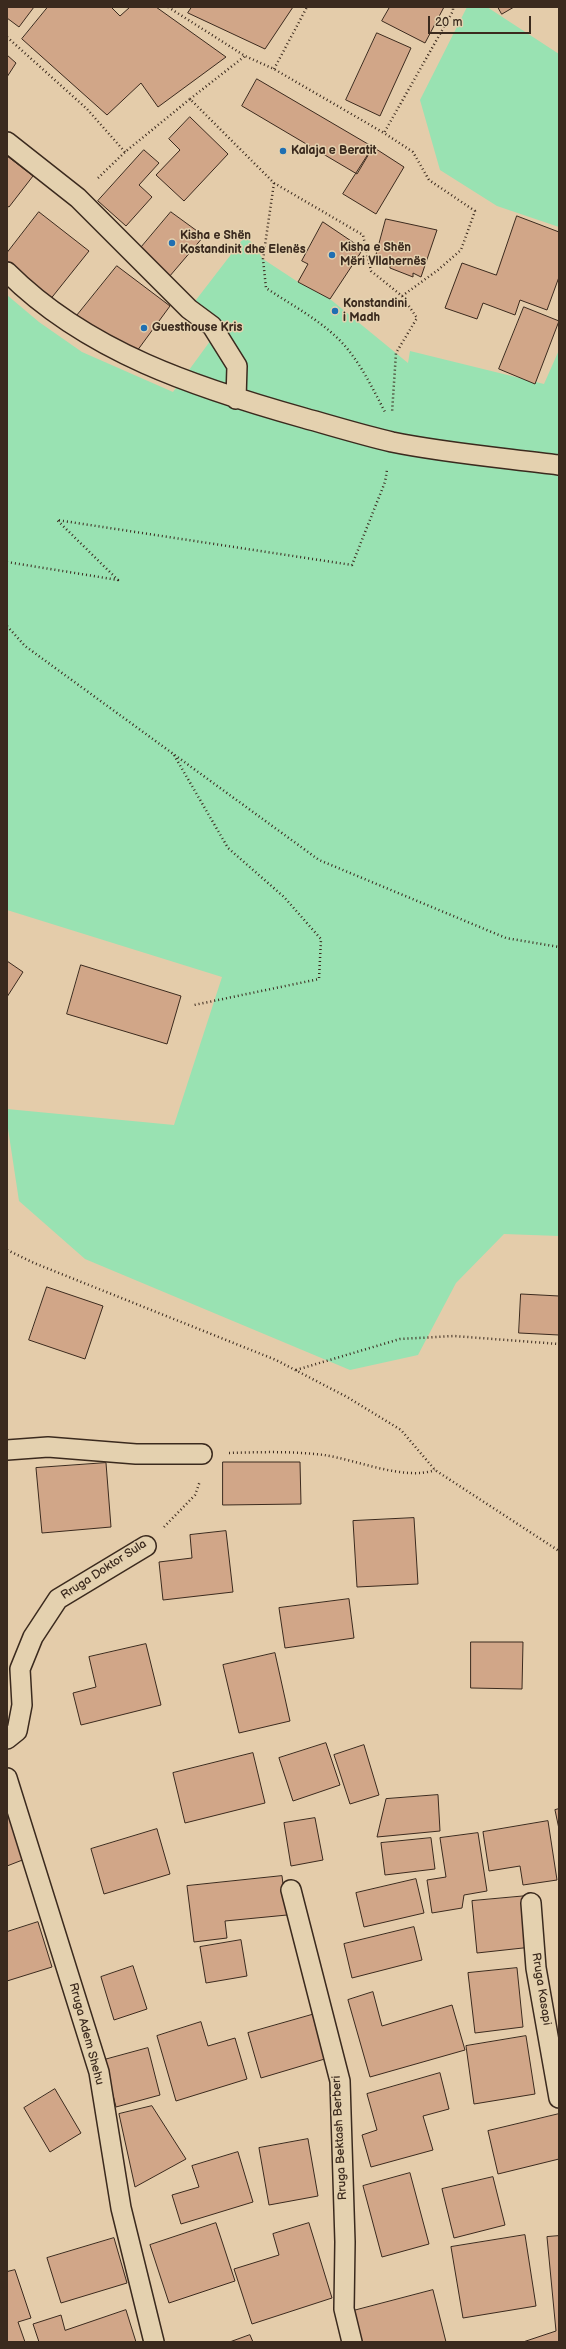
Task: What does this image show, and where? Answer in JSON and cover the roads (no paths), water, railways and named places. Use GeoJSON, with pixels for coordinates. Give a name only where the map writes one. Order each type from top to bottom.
{"type":"FeatureCollection","features":[{"type":"Feature","properties":{"kind":"lane"},"geometry":{"type":"LineString","coordinates":[[7,142],[78,198],[189,309],[212,326],[237,366],[236,399]]}},
{"type":"Feature","properties":{"kind":"lane"},"geometry":{"type":"LineString","coordinates":[[7,272],[25,290],[81,331],[140,361],[181,379],[236,399],[392,433],[559,465]]}},
{"type":"Feature","properties":{"kind":"lane"},"geometry":{"type":"LineString","coordinates":[[7,1450],[48,1447],[136,1454],[202,1454]]}},
{"type":"Feature","properties":{"kind":"lane","name":"Rruga Doktor Sula"},"geometry":{"type":"LineString","coordinates":[[7,1739],[17,1731],[21,1711],[20,1669],[33,1637],[58,1599],[146,1546]]}},
{"type":"Feature","properties":{"kind":"lane","name":"Rruga Adem Shehu"},"geometry":{"type":"LineString","coordinates":[[7,1778],[99,2072],[121,2208],[154,2342]]}},
{"type":"Feature","properties":{"kind":"lane","name":"Rruga Bektash Berberi"},"geometry":{"type":"LineString","coordinates":[[290,1890],[340,2081],[345,2242],[344,2309],[352,2342]]}},
{"type":"Feature","properties":{"kind":"lane","name":"Rruga Kasapi"},"geometry":{"type":"LineString","coordinates":[[531,1903],[536,1968],[559,2098]]}},
{"type":"Feature","properties":{"kind":"place","name":"Kalaja e Beratit"},"geometry":{"type":"Point","coordinates":[283,151]}},
{"type":"Feature","properties":{"kind":"place","name":"Kisha e Shën Kostandinit dhe Elenës"},"geometry":{"type":"Point","coordinates":[172,243]}},
{"type":"Feature","properties":{"kind":"place","name":"Kisha e Shën Mëri Vllahernës"},"geometry":{"type":"Point","coordinates":[332,255]}},
{"type":"Feature","properties":{"kind":"place","name":"Konstandini i Madh"},"geometry":{"type":"Point","coordinates":[335,311]}},
{"type":"Feature","properties":{"kind":"place","name":"Guesthouse Kris"},"geometry":{"type":"Point","coordinates":[144,328]}}]}
